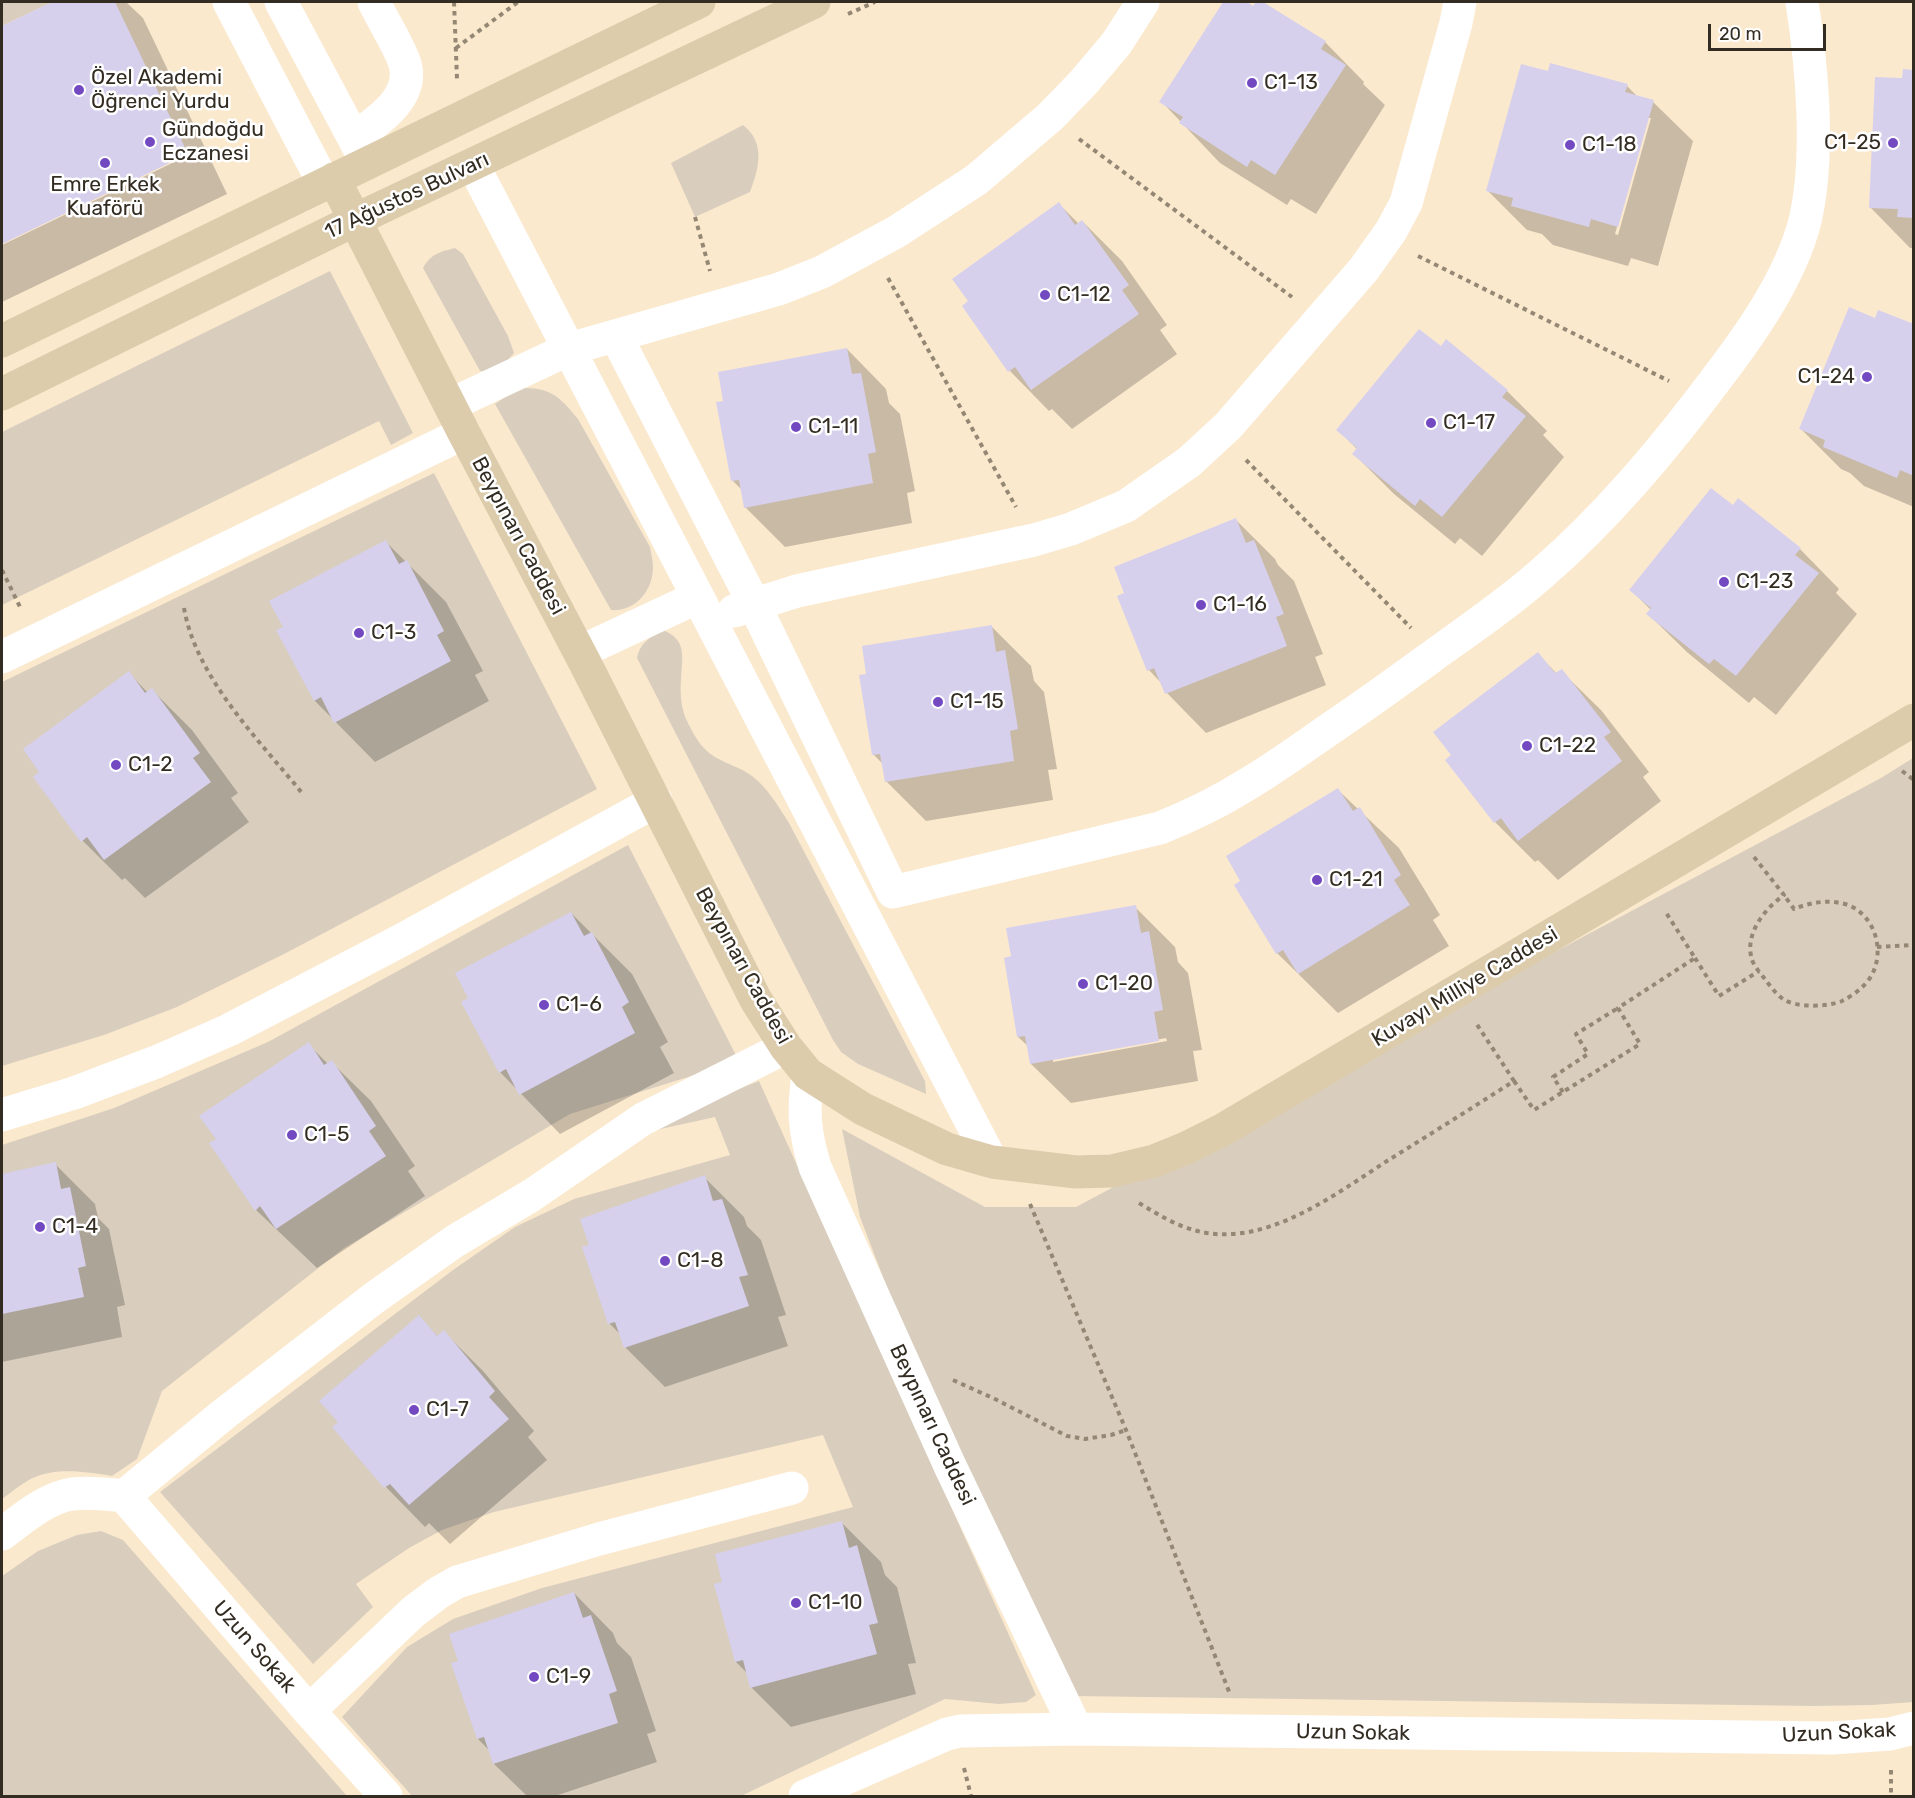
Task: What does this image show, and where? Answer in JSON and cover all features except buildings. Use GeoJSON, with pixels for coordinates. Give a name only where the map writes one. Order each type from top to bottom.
{"type":"FeatureCollection","features":[{"type":"Feature","properties":{"kind":"street"},"geometry":{"type":"LineString","coordinates":[[229,2],[329,182]]}},
{"type":"Feature","properties":{"kind":"street"},"geometry":{"type":"LineString","coordinates":[[281,2],[360,151]]}},
{"type":"Feature","properties":{"kind":"street"},"geometry":{"type":"LineString","coordinates":[[2,341],[329,182],[360,151],[390,110],[399,97],[406,74],[404,62],[374,2]]}},
{"type":"Feature","properties":{"kind":"street"},"geometry":{"type":"LineString","coordinates":[[360,151],[699,2]]}},
{"type":"Feature","properties":{"kind":"street","name":"17 Ağustos Bulvarı"},"geometry":{"type":"LineString","coordinates":[[2,394],[355,220],[814,2]]}},
{"type":"Feature","properties":{"kind":"street"},"geometry":{"type":"LineString","coordinates":[[2,657],[179,572],[457,419],[569,349],[779,289],[822,272],[870,246],[976,180],[1050,117],[1116,44],[1143,2]]}},
{"type":"Feature","properties":{"kind":"street"},"geometry":{"type":"LineString","coordinates":[[580,652],[704,608],[754,604],[797,591],[1034,540],[1071,529],[1126,506],[1189,462],[1220,434],[1322,320],[1385,240],[1406,203],[1460,2]]}},
{"type":"Feature","properties":{"kind":"street"},"geometry":{"type":"LineString","coordinates":[[616,336],[754,604],[893,892],[1160,828],[1195,813],[1245,786],[1383,694],[1497,609],[1583,535],[1623,494],[1683,425],[1738,352],[1779,285],[1795,251],[1804,222],[1811,188],[1813,135],[1808,43],[1802,2]]}},
{"type":"Feature","properties":{"kind":"street"},"geometry":{"type":"LineString","coordinates":[[473,165],[704,608],[1003,1164]]}},
{"type":"Feature","properties":{"kind":"street","name":"Beypınarı Caddesi"},"geometry":{"type":"LineString","coordinates":[[329,182],[355,220],[580,652],[756,1000],[786,1047],[808,1074],[804,1106],[809,1146],[815,1167],[955,1477],[1076,1730]]}},
{"type":"Feature","properties":{"kind":"street","name":"Kuvayı Milliye Caddesi"},"geometry":{"type":"LineString","coordinates":[[808,1074],[863,1109],[947,1149],[1003,1164],[1076,1172],[1112,1171],[1165,1156],[1224,1129],[1914,720]]}},
{"type":"Feature","properties":{"kind":"street"},"geometry":{"type":"LineString","coordinates":[[2,1115],[84,1089],[156,1062],[229,1030],[398,942],[656,801]]}},
{"type":"Feature","properties":{"kind":"street"},"geometry":{"type":"LineString","coordinates":[[2,1534],[35,1511],[70,1494],[124,1496],[224,1414],[374,1298],[455,1242],[532,1195],[643,1119],[786,1047]]}},
{"type":"Feature","properties":{"kind":"street"},"geometry":{"type":"LineString","coordinates":[[309,1711],[413,1612],[457,1582],[599,1539],[792,1488]]}},
{"type":"Feature","properties":{"kind":"street","name":"Uzun Sokak"},"geometry":{"type":"LineString","coordinates":[[124,1496],[386,1797]]}},
{"type":"Feature","properties":{"kind":"street","name":"Uzun Sokak"},"geometry":{"type":"LineString","coordinates":[[805,1797],[947,1734],[960,1731],[1076,1730],[1832,1738],[1890,1734],[1914,1728]]}},
{"type":"Feature","properties":{"kind":"path"},"geometry":{"type":"LineString","coordinates":[[454,2],[457,83]]}},
{"type":"Feature","properties":{"kind":"path"},"geometry":{"type":"LineString","coordinates":[[456,49],[518,2]]}},
{"type":"Feature","properties":{"kind":"path"},"geometry":{"type":"LineString","coordinates":[[1050,117],[1322,320]]}},
{"type":"Feature","properties":{"kind":"path"},"geometry":{"type":"LineString","coordinates":[[695,217],[719,306]]}},
{"type":"Feature","properties":{"kind":"path"},"geometry":{"type":"LineString","coordinates":[[1385,240],[1702,398]]}},
{"type":"Feature","properties":{"kind":"path"},"geometry":{"type":"LineString","coordinates":[[870,246],[1034,540]]}},
{"type":"Feature","properties":{"kind":"path"},"geometry":{"type":"LineString","coordinates":[[1220,434],[1436,654]]}},
{"type":"Feature","properties":{"kind":"path"},"geometry":{"type":"LineString","coordinates":[[179,572],[184,612],[196,647],[207,668],[229,704],[302,793]]}},
{"type":"Feature","properties":{"kind":"path"},"geometry":{"type":"LineString","coordinates":[[1730,829],[1784,895],[1794,909],[1817,902],[1848,905],[1860,912],[1871,925],[1878,959],[1875,973],[1862,988],[1841,1001],[1818,1006],[1793,1004],[1779,995],[1751,957],[1751,944],[1755,928],[1762,915],[1772,903],[1784,895]]}},
{"type":"Feature","properties":{"kind":"path"},"geometry":{"type":"LineString","coordinates":[[1645,880],[1719,996],[1760,971]]}},
{"type":"Feature","properties":{"kind":"path"},"geometry":{"type":"LineString","coordinates":[[1877,946],[1913,945]]}},
{"type":"Feature","properties":{"kind":"path"},"geometry":{"type":"LineString","coordinates":[[1563,1092],[1553,1077],[1588,1054],[1576,1034],[1695,958]]}},
{"type":"Feature","properties":{"kind":"path"},"geometry":{"type":"LineString","coordinates":[[1455,993],[1534,1110],[1640,1044],[1618,1008]]}},
{"type":"Feature","properties":{"kind":"path"},"geometry":{"type":"LineString","coordinates":[[1135,1200],[1173,1223],[1200,1232],[1232,1234],[1258,1229],[1286,1220],[1323,1201],[1514,1081]]}},
{"type":"Feature","properties":{"kind":"path"},"geometry":{"type":"LineString","coordinates":[[1003,1164],[1126,1430],[1231,1698]]}},
{"type":"Feature","properties":{"kind":"path"},"geometry":{"type":"LineString","coordinates":[[906,1368],[952,1380],[1066,1436],[1085,1439],[1110,1436],[1126,1430]]}},
{"type":"Feature","properties":{"kind":"shaded area"},"geometry":{"type":"Polygon","coordinates":[[[2,2],[52,2],[2,26],[2,2]]]}},
{"type":"Feature","properties":{"kind":"shaded area"},"geometry":{"type":"Polygon","coordinates":[[[743,125],[750,132],[758,148],[758,165],[750,192],[695,217],[671,163],[743,125]]]}},
{"type":"Feature","properties":{"kind":"shaded area"},"geometry":{"type":"Polygon","coordinates":[[[455,248],[463,254],[508,336],[514,353],[492,372],[480,371],[423,268],[436,254],[455,248]]]}},
{"type":"Feature","properties":{"kind":"shaded area"},"geometry":{"type":"Polygon","coordinates":[[[330,271],[413,433],[391,445],[379,421],[2,605],[2,432],[330,271]]]}},
{"type":"Feature","properties":{"kind":"shaded area"},"geometry":{"type":"Polygon","coordinates":[[[522,388],[541,389],[554,395],[578,419],[650,547],[653,567],[650,584],[641,598],[628,608],[611,610],[495,404],[522,388]]]}},
{"type":"Feature","properties":{"kind":"shaded area"},"geometry":{"type":"Polygon","coordinates":[[[434,473],[597,789],[286,953],[177,1007],[104,1035],[2,1066],[2,682],[434,473]]]}},
{"type":"Feature","properties":{"kind":"shaded area"},"geometry":{"type":"Polygon","coordinates":[[[662,630],[676,639],[682,650],[681,701],[692,731],[709,753],[746,772],[758,781],[781,810],[925,1081],[926,1094],[858,1064],[841,1052],[833,1040],[637,658],[649,638],[662,630]]]}},
{"type":"Feature","properties":{"kind":"shaded area"},"geometry":{"type":"Polygon","coordinates":[[[1913,758],[1913,1702],[1815,1706],[1072,1696],[901,1324],[860,1217],[842,1129],[985,1207],[1076,1207],[1881,778],[1913,758]]]}},
{"type":"Feature","properties":{"kind":"shaded area"},"geometry":{"type":"Polygon","coordinates":[[[628,845],[739,1061],[570,1114],[344,1248],[162,1391],[137,1459],[112,1476],[72,1471],[52,1472],[25,1482],[2,1499],[2,1145],[114,1108],[268,1042],[628,845]]]}},
{"type":"Feature","properties":{"kind":"shaded area"},"geometry":{"type":"Polygon","coordinates":[[[759,1081],[1036,1695],[1026,1702],[999,1704],[945,1699],[741,1796],[412,1796],[342,1717],[407,1647],[453,1619],[542,1588],[853,1507],[823,1435],[494,1512],[442,1530],[409,1548],[356,1584],[373,1607],[313,1664],[160,1492],[453,1270],[515,1227],[574,1199],[730,1155],[715,1117],[647,1132],[654,1122],[759,1081]]]}},
{"type":"Feature","properties":{"kind":"shaded area"},"geometry":{"type":"Polygon","coordinates":[[[101,1531],[123,1540],[347,1796],[2,1796],[2,1576],[38,1551],[77,1535],[101,1531]]]}},
{"type":"Feature","properties":{"kind":"place","name":"C1-13"},"geometry":{"type":"Point","coordinates":[1252,83]}},
{"type":"Feature","properties":{"kind":"place","name":"Özel Akademi Öğrenci Yurdu"},"geometry":{"type":"Point","coordinates":[79,90]}},
{"type":"Feature","properties":{"kind":"place","name":"Gündoğdu Eczanesi"},"geometry":{"type":"Point","coordinates":[150,142]}},
{"type":"Feature","properties":{"kind":"place","name":"C1-25"},"geometry":{"type":"Point","coordinates":[1893,143]}},
{"type":"Feature","properties":{"kind":"place","name":"C1-18"},"geometry":{"type":"Point","coordinates":[1570,145]}},
{"type":"Feature","properties":{"kind":"place","name":"Emre Erkek Kuaförü"},"geometry":{"type":"Point","coordinates":[105,163]}},
{"type":"Feature","properties":{"kind":"place","name":"C1-12"},"geometry":{"type":"Point","coordinates":[1045,295]}},
{"type":"Feature","properties":{"kind":"place","name":"C1-24"},"geometry":{"type":"Point","coordinates":[1867,377]}},
{"type":"Feature","properties":{"kind":"place","name":"C1-17"},"geometry":{"type":"Point","coordinates":[1431,423]}},
{"type":"Feature","properties":{"kind":"place","name":"C1-11"},"geometry":{"type":"Point","coordinates":[796,427]}},
{"type":"Feature","properties":{"kind":"place","name":"C1-23"},"geometry":{"type":"Point","coordinates":[1724,582]}},
{"type":"Feature","properties":{"kind":"place","name":"C1-16"},"geometry":{"type":"Point","coordinates":[1201,605]}},
{"type":"Feature","properties":{"kind":"place","name":"C1-3"},"geometry":{"type":"Point","coordinates":[359,633]}},
{"type":"Feature","properties":{"kind":"place","name":"C1-15"},"geometry":{"type":"Point","coordinates":[938,702]}},
{"type":"Feature","properties":{"kind":"place","name":"C1-22"},"geometry":{"type":"Point","coordinates":[1527,746]}},
{"type":"Feature","properties":{"kind":"place","name":"C1-2"},"geometry":{"type":"Point","coordinates":[116,765]}},
{"type":"Feature","properties":{"kind":"place","name":"C1-21"},"geometry":{"type":"Point","coordinates":[1317,880]}},
{"type":"Feature","properties":{"kind":"place","name":"C1-20"},"geometry":{"type":"Point","coordinates":[1083,984]}},
{"type":"Feature","properties":{"kind":"place","name":"C1-6"},"geometry":{"type":"Point","coordinates":[544,1005]}},
{"type":"Feature","properties":{"kind":"place","name":"C1-5"},"geometry":{"type":"Point","coordinates":[292,1135]}},
{"type":"Feature","properties":{"kind":"place","name":"C1-4"},"geometry":{"type":"Point","coordinates":[40,1227]}},
{"type":"Feature","properties":{"kind":"place","name":"C1-8"},"geometry":{"type":"Point","coordinates":[665,1261]}},
{"type":"Feature","properties":{"kind":"place","name":"C1-7"},"geometry":{"type":"Point","coordinates":[414,1410]}},
{"type":"Feature","properties":{"kind":"place","name":"C1-10"},"geometry":{"type":"Point","coordinates":[796,1603]}},
{"type":"Feature","properties":{"kind":"place","name":"C1-9"},"geometry":{"type":"Point","coordinates":[534,1677]}}]}
